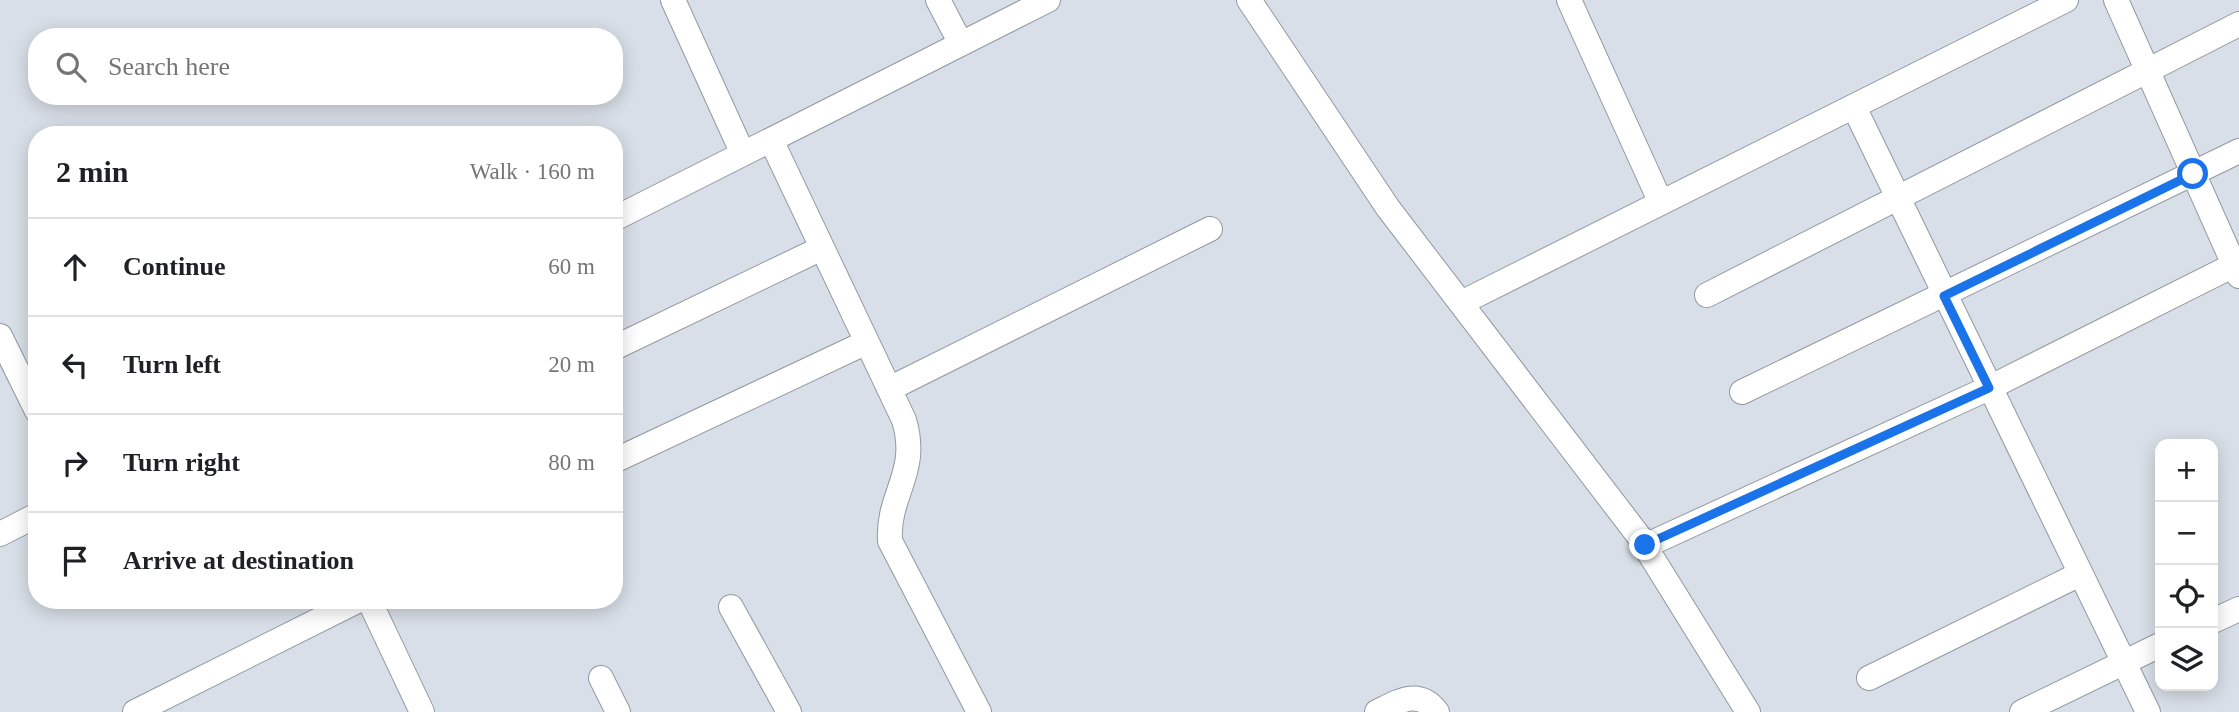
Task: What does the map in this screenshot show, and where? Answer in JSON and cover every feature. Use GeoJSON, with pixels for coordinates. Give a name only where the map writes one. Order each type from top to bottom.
{"type":"FeatureCollection","features":[{"type":"Feature","properties":{"kind":"street"},"geometry":{"type":"LineString","coordinates":[[673,0],[743,154]]}},
{"type":"Feature","properties":{"kind":"street"},"geometry":{"type":"LineString","coordinates":[[938,0],[961,44]]}},
{"type":"Feature","properties":{"kind":"street"},"geometry":{"type":"LineString","coordinates":[[623,214],[1048,0]]}},
{"type":"Feature","properties":{"kind":"street"},"geometry":{"type":"LineString","coordinates":[[1249,0],[1388,208],[1645,545],[1748,712]]}},
{"type":"Feature","properties":{"kind":"street"},"geometry":{"type":"LineString","coordinates":[[1569,0],[1661,204]]}},
{"type":"Feature","properties":{"kind":"street"},"geometry":{"type":"LineString","coordinates":[[1461,303],[2066,0]]}},
{"type":"Feature","properties":{"kind":"street"},"geometry":{"type":"LineString","coordinates":[[1645,545],[1989,388],[2236,270],[2116,0]]}},
{"type":"Feature","properties":{"kind":"street"},"geometry":{"type":"LineString","coordinates":[[1707,295],[2239,24]]}},
{"type":"Feature","properties":{"kind":"street"},"geometry":{"type":"LineString","coordinates":[[1854,107],[2148,712]]}},
{"type":"Feature","properties":{"kind":"street"},"geometry":{"type":"LineString","coordinates":[[771,140],[904,420],[911,454],[889,524],[890,541],[979,712]]}},
{"type":"Feature","properties":{"kind":"street"},"geometry":{"type":"LineString","coordinates":[[1742,392],[2239,151]]}},
{"type":"Feature","properties":{"kind":"street"},"geometry":{"type":"LineString","coordinates":[[889,389],[1210,229]]}},
{"type":"Feature","properties":{"kind":"street"},"geometry":{"type":"LineString","coordinates":[[623,344],[822,248]]}},
{"type":"Feature","properties":{"kind":"street"},"geometry":{"type":"LineString","coordinates":[[0,336],[28,393]]}},
{"type":"Feature","properties":{"kind":"street"},"geometry":{"type":"LineString","coordinates":[[623,457],[867,342]]}},
{"type":"Feature","properties":{"kind":"street"},"geometry":{"type":"LineString","coordinates":[[0,534],[28,520]]}},
{"type":"Feature","properties":{"kind":"street"},"geometry":{"type":"LineString","coordinates":[[1869,678],[2080,574]]}},
{"type":"Feature","properties":{"kind":"street"},"geometry":{"type":"LineString","coordinates":[[731,607],[789,712]]}},
{"type":"Feature","properties":{"kind":"street"},"geometry":{"type":"LineString","coordinates":[[135,712],[341,609]]}},
{"type":"Feature","properties":{"kind":"street"},"geometry":{"type":"LineString","coordinates":[[373,609],[422,712]]}},
{"type":"Feature","properties":{"kind":"street"},"geometry":{"type":"LineString","coordinates":[[2218,619],[2239,609]]}},
{"type":"Feature","properties":{"kind":"street"},"geometry":{"type":"LineString","coordinates":[[2022,712],[2155,647]]}},
{"type":"Feature","properties":{"kind":"street"},"geometry":{"type":"LineString","coordinates":[[601,678],[618,712]]}},
{"type":"Feature","properties":{"kind":"street"},"geometry":{"type":"LineString","coordinates":[[1377,712],[1415,697],[1426,701],[1437,712]]}},
{"type":"Feature","properties":{"kind":"route"},"geometry":{"type":"LineString","coordinates":[[1645,545],[1989,388],[1944,296],[2193,174]]}}]}
